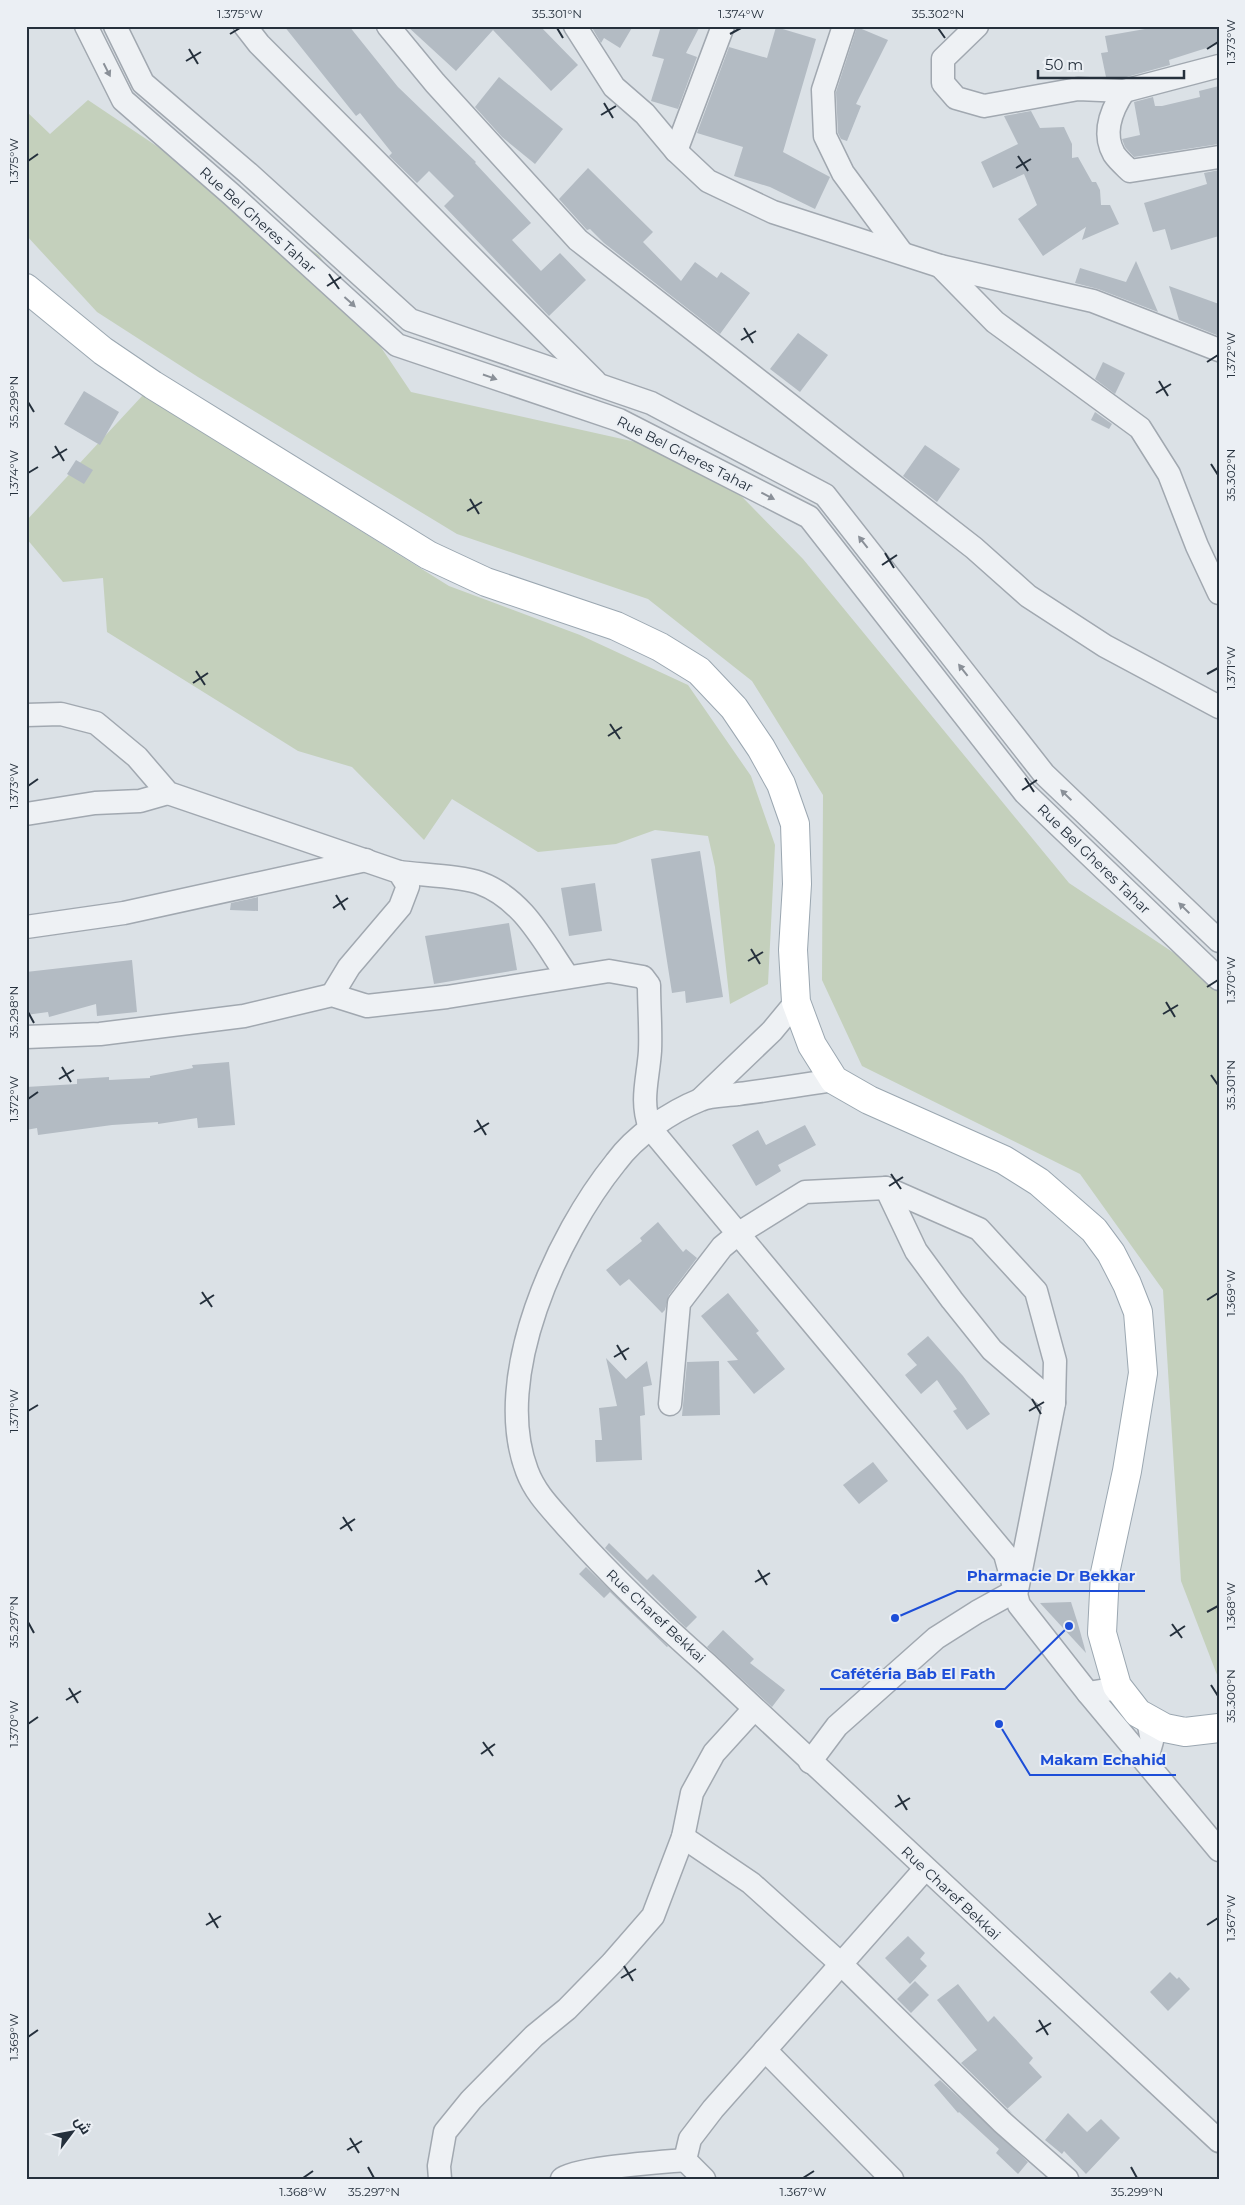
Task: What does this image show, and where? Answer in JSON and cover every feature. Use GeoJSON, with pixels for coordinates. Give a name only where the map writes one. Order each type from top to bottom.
{"type":"FeatureCollection","features":[{"type":"Feature","properties":{"kind":"main road"},"geometry":{"type":"LineString","coordinates":[[26,288],[103,351],[153,385],[428,555],[486,582],[616,626],[660,647],[699,671],[734,708],[761,748],[781,784],[795,824],[797,884],[793,950],[796,1002],[812,1045],[834,1080],[868,1100],[1004,1160],[1039,1182],[1094,1230],[1111,1253],[1127,1284],[1138,1312],[1143,1373],[1127,1471],[1106,1573],[1102,1633],[1119,1688],[1138,1713],[1149,1741],[1166,1728],[1185,1732],[1219,1728]]}},
{"type":"Feature","properties":{"kind":"street","name":"Rue Bel Gheres Tahar"},"geometry":{"type":"LineString","coordinates":[[86,26],[122,100],[231,194],[397,345],[619,420],[809,517],[1025,793],[1219,979]]}},
{"type":"Feature","properties":{"kind":"street","name":"Rue Bel Gheres Tahar"},"geometry":{"type":"LineString","coordinates":[[115,26],[144,83],[248,173],[410,320],[650,403],[825,495],[1044,774],[1219,942]]}},
{"type":"Feature","properties":{"kind":"street"},"geometry":{"type":"LineString","coordinates":[[245,26],[259,44],[599,385],[619,420]]}},
{"type":"Feature","properties":{"kind":"street"},"geometry":{"type":"LineString","coordinates":[[388,26],[435,83],[578,240],[974,548],[1028,596],[1104,646],[1219,707]]}},
{"type":"Feature","properties":{"kind":"street"},"geometry":{"type":"LineString","coordinates":[[575,26],[614,86],[645,114],[676,151],[708,181],[773,212],[940,266],[1092,301],[1219,350]]}},
{"type":"Feature","properties":{"kind":"street"},"geometry":{"type":"LineString","coordinates":[[676,151],[723,26]]}},
{"type":"Feature","properties":{"kind":"street"},"geometry":{"type":"LineString","coordinates":[[844,26],[823,90],[824,136],[843,173],[902,253]]}},
{"type":"Feature","properties":{"kind":"street"},"geometry":{"type":"LineString","coordinates":[[977,26],[943,59],[943,83],[956,98],[984,106],[1078,89],[1120,98],[1219,66]]}},
{"type":"Feature","properties":{"kind":"street"},"geometry":{"type":"LineString","coordinates":[[1120,98],[1108,135],[1114,154],[1130,172],[1219,157]]}},
{"type":"Feature","properties":{"kind":"street"},"geometry":{"type":"LineString","coordinates":[[940,266],[995,322],[1140,428],[1169,474],[1197,546],[1219,593]]}},
{"type":"Feature","properties":{"kind":"street"},"geometry":{"type":"LineString","coordinates":[[26,715],[61,714],[96,723],[137,757],[168,793],[399,872],[478,882],[501,893],[523,911],[568,977]]}},
{"type":"Feature","properties":{"kind":"street"},"geometry":{"type":"LineString","coordinates":[[26,814],[95,803],[140,801],[168,793]]}},
{"type":"Feature","properties":{"kind":"street"},"geometry":{"type":"LineString","coordinates":[[26,927],[124,913],[366,860]]}},
{"type":"Feature","properties":{"kind":"street"},"geometry":{"type":"LineString","coordinates":[[332,995],[349,967],[400,907],[408,886],[399,872]]}},
{"type":"Feature","properties":{"kind":"street"},"geometry":{"type":"LineString","coordinates":[[26,1037],[100,1034],[244,1016],[332,995],[367,1006],[447,997],[609,971],[642,977],[649,985],[650,1050],[644,1095],[644,1112],[650,1128],[1005,1554],[1012,1598],[1088,1693],[1149,1741],[1219,1850]]}},
{"type":"Feature","properties":{"kind":"street"},"geometry":{"type":"LineString","coordinates":[[714,1092],[772,1031],[796,1002]]}},
{"type":"Feature","properties":{"kind":"street","name":"Rue Charef Bekkai"},"geometry":{"type":"LineString","coordinates":[[834,1080],[714,1092],[650,1128],[616,1161],[585,1202],[549,1277],[533,1316],[524,1348],[516,1413],[519,1441],[527,1471],[540,1498],[644,1609],[1219,2141]]}},
{"type":"Feature","properties":{"kind":"street"},"geometry":{"type":"LineString","coordinates":[[886,1188],[916,1252],[952,1300],[992,1350],[1054,1404]]}},
{"type":"Feature","properties":{"kind":"street"},"geometry":{"type":"LineString","coordinates":[[670,1404],[678,1303],[722,1247],[739,1233],[805,1192],[886,1188],[979,1229],[1036,1290],[1055,1361],[1054,1404],[1012,1598],[936,1638],[837,1726],[810,1762]]}},
{"type":"Feature","properties":{"kind":"street"},"geometry":{"type":"LineString","coordinates":[[1005,1554],[1026,1535]]}},
{"type":"Feature","properties":{"kind":"street"},"geometry":{"type":"LineString","coordinates":[[1088,1693],[1119,1688]]}},
{"type":"Feature","properties":{"kind":"street"},"geometry":{"type":"LineString","coordinates":[[440,2179],[439,2166],[446,2132],[500,2068],[567,2009],[612,1963],[653,1916],[683,1837],[692,1793],[714,1753],[754,1710]]}},
{"type":"Feature","properties":{"kind":"street"},"geometry":{"type":"LineString","coordinates":[[683,1837],[750,1884],[841,1964],[1002,2122],[1067,2179]]}},
{"type":"Feature","properties":{"kind":"street"},"geometry":{"type":"LineString","coordinates":[[685,2160],[690,2139],[765,2050],[924,1869]]}},
{"type":"Feature","properties":{"kind":"street"},"geometry":{"type":"LineString","coordinates":[[765,2050],[892,2179]]}},
{"type":"Feature","properties":{"kind":"street"},"geometry":{"type":"LineString","coordinates":[[562,2179],[567,2174],[589,2169],[685,2160]]}},
{"type":"Feature","properties":{"kind":"street"},"geometry":{"type":"LineString","coordinates":[[685,2160],[704,2179]]}},
{"type":"Feature","properties":{"kind":"green space"},"geometry":{"type":"Polygon","coordinates":[[[88,100],[319,255],[411,392],[703,457],[803,559],[1069,883],[1219,983],[1219,1680],[1181,1581],[1163,1290],[1080,1174],[862,1066],[822,980],[823,795],[752,681],[648,599],[457,534],[198,377],[97,312],[26,235],[26,111],[50,134],[88,100]]]}},
{"type":"Feature","properties":{"kind":"green space"},"geometry":{"type":"Polygon","coordinates":[[[143,395],[449,586],[580,635],[688,685],[751,776],[775,845],[768,984],[730,1004],[715,867],[708,836],[655,830],[616,844],[538,852],[452,799],[424,840],[352,767],[298,751],[107,632],[103,578],[63,582],[26,538],[26,521],[143,395]]]}},
{"type":"Feature","properties":{"kind":"building"},"geometry":{"type":"Polygon","coordinates":[[[284,26],[349,26],[398,87],[476,162],[531,223],[512,240],[541,271],[560,253],[586,280],[549,316],[444,206],[454,196],[429,171],[417,183],[389,156],[392,153],[360,113],[356,116],[284,26]]]}},
{"type":"Feature","properties":{"kind":"building"},"geometry":{"type":"Polygon","coordinates":[[[407,26],[540,26],[578,65],[551,91],[493,30],[456,71],[407,26]]]}},
{"type":"Feature","properties":{"kind":"building"},"geometry":{"type":"Polygon","coordinates":[[[591,26],[633,26],[620,48],[604,38],[601,43],[591,26]]]}},
{"type":"Feature","properties":{"kind":"building"},"geometry":{"type":"Polygon","coordinates":[[[661,26],[700,26],[686,53],[697,57],[678,109],[651,101],[664,59],[652,56],[661,26]]]}},
{"type":"Feature","properties":{"kind":"building"},"geometry":{"type":"Polygon","coordinates":[[[1162,26],[1219,26],[1219,44],[1169,60],[1170,65],[1123,78],[1106,77],[1101,53],[1108,52],[1105,36],[1162,26]]]}},
{"type":"Feature","properties":{"kind":"building"},"geometry":{"type":"Polygon","coordinates":[[[776,27],[816,39],[783,152],[830,177],[815,209],[770,187],[734,176],[743,147],[697,133],[729,47],[767,58],[776,27]]]}},
{"type":"Feature","properties":{"kind":"building"},"geometry":{"type":"Polygon","coordinates":[[[857,27],[888,40],[856,104],[861,106],[847,141],[841,139],[838,133],[836,92],[857,27]]]}},
{"type":"Feature","properties":{"kind":"building"},"geometry":{"type":"Polygon","coordinates":[[[499,77],[563,129],[535,164],[502,137],[475,107],[499,77]]]}},
{"type":"Feature","properties":{"kind":"building"},"geometry":{"type":"Polygon","coordinates":[[[1219,86],[1219,144],[1134,157],[1125,147],[1122,139],[1140,135],[1134,102],[1153,97],[1155,106],[1162,106],[1200,97],[1199,91],[1219,86]]]}},
{"type":"Feature","properties":{"kind":"building"},"geometry":{"type":"Polygon","coordinates":[[[1031,111],[1040,128],[1064,127],[1072,144],[1072,158],[1078,157],[1092,182],[1096,182],[1100,190],[1101,205],[1110,205],[1119,224],[1082,240],[1086,227],[1043,256],[1018,219],[1037,205],[1024,174],[993,188],[981,162],[1018,144],[1004,116],[1031,111]]]}},
{"type":"Feature","properties":{"kind":"building"},"geometry":{"type":"Polygon","coordinates":[[[588,168],[653,232],[643,242],[681,281],[695,262],[717,278],[721,272],[750,293],[720,334],[604,243],[590,229],[587,230],[559,199],[588,168]]]}},
{"type":"Feature","properties":{"kind":"building"},"geometry":{"type":"Polygon","coordinates":[[[1219,170],[1219,236],[1171,250],[1165,229],[1153,232],[1144,203],[1207,184],[1204,173],[1219,170]]]}},
{"type":"Feature","properties":{"kind":"building"},"geometry":{"type":"Polygon","coordinates":[[[1136,261],[1158,312],[1098,289],[1075,283],[1080,268],[1126,282],[1136,261]]]}},
{"type":"Feature","properties":{"kind":"building"},"geometry":{"type":"Polygon","coordinates":[[[1169,286],[1219,304],[1219,336],[1179,320],[1169,286]]]}},
{"type":"Feature","properties":{"kind":"building"},"geometry":{"type":"Polygon","coordinates":[[[798,333],[828,355],[800,392],[770,369],[798,333]]]}},
{"type":"Feature","properties":{"kind":"building"},"geometry":{"type":"Polygon","coordinates":[[[1103,362],[1125,373],[1115,394],[1095,379],[1103,362]]]}},
{"type":"Feature","properties":{"kind":"building"},"geometry":{"type":"Polygon","coordinates":[[[84,391],[119,412],[100,445],[64,424],[84,391]]]}},
{"type":"Feature","properties":{"kind":"building"},"geometry":{"type":"Polygon","coordinates":[[[1095,412],[1112,424],[1109,429],[1091,420],[1095,412]]]}},
{"type":"Feature","properties":{"kind":"building"},"geometry":{"type":"Polygon","coordinates":[[[925,445],[960,469],[937,502],[903,476],[925,445]]]}},
{"type":"Feature","properties":{"kind":"building"},"geometry":{"type":"Polygon","coordinates":[[[76,460],[93,470],[84,484],[67,474],[76,460]]]}},
{"type":"Feature","properties":{"kind":"building"},"geometry":{"type":"Polygon","coordinates":[[[700,851],[723,997],[686,1003],[685,991],[672,993],[651,859],[700,851]]]}},
{"type":"Feature","properties":{"kind":"building"},"geometry":{"type":"Polygon","coordinates":[[[595,883],[602,931],[569,936],[561,888],[595,883]]]}},
{"type":"Feature","properties":{"kind":"building"},"geometry":{"type":"Polygon","coordinates":[[[258,897],[258,911],[230,910],[231,903],[258,897]]]}},
{"type":"Feature","properties":{"kind":"building"},"geometry":{"type":"Polygon","coordinates":[[[509,923],[517,970],[434,984],[425,936],[509,923]]]}},
{"type":"Feature","properties":{"kind":"building"},"geometry":{"type":"Polygon","coordinates":[[[132,960],[137,1012],[97,1016],[96,1004],[49,1017],[48,1012],[26,1015],[26,972],[132,960]]]}},
{"type":"Feature","properties":{"kind":"building"},"geometry":{"type":"Polygon","coordinates":[[[229,1062],[235,1125],[198,1128],[197,1118],[158,1124],[158,1122],[112,1125],[38,1135],[37,1128],[26,1130],[26,1087],[77,1084],[77,1079],[109,1077],[109,1080],[150,1078],[150,1076],[193,1068],[192,1065],[229,1062]]]}},
{"type":"Feature","properties":{"kind":"building"},"geometry":{"type":"Polygon","coordinates":[[[805,1125],[816,1145],[778,1165],[781,1171],[756,1186],[732,1145],[758,1130],[766,1145],[805,1125]]]}},
{"type":"Feature","properties":{"kind":"building"},"geometry":{"type":"Polygon","coordinates":[[[658,1222],[683,1252],[686,1249],[697,1258],[669,1295],[665,1310],[662,1313],[629,1279],[620,1286],[606,1270],[642,1241],[640,1238],[658,1222]]]}},
{"type":"Feature","properties":{"kind":"building"},"geometry":{"type":"Polygon","coordinates":[[[728,1293],[759,1331],[756,1333],[785,1369],[754,1394],[727,1361],[738,1360],[701,1316],[728,1293]]]}},
{"type":"Feature","properties":{"kind":"building"},"geometry":{"type":"Polygon","coordinates":[[[928,1336],[963,1376],[990,1414],[967,1430],[953,1411],[957,1409],[937,1380],[921,1394],[905,1375],[917,1365],[907,1354],[928,1336]]]}},
{"type":"Feature","properties":{"kind":"building"},"geometry":{"type":"Polygon","coordinates":[[[606,1358],[626,1379],[647,1361],[652,1385],[643,1387],[645,1415],[640,1416],[642,1460],[596,1462],[595,1440],[602,1440],[599,1408],[617,1406],[606,1358]]]}},
{"type":"Feature","properties":{"kind":"building"},"geometry":{"type":"Polygon","coordinates":[[[719,1361],[720,1415],[682,1416],[687,1362],[719,1361]]]}},
{"type":"Feature","properties":{"kind":"building"},"geometry":{"type":"Polygon","coordinates":[[[873,1462],[888,1481],[859,1504],[843,1485],[873,1462]]]}},
{"type":"Feature","properties":{"kind":"building"},"geometry":{"type":"Polygon","coordinates":[[[609,1543],[647,1580],[653,1574],[697,1617],[686,1628],[605,1548],[609,1543]]]}},
{"type":"Feature","properties":{"kind":"building"},"geometry":{"type":"Polygon","coordinates":[[[586,1567],[668,1646],[610,1592],[604,1598],[579,1574],[586,1567]]]}},
{"type":"Feature","properties":{"kind":"building"},"geometry":{"type":"Polygon","coordinates":[[[1071,1602],[1078,1624],[1086,1653],[1040,1603],[1071,1602]]]}},
{"type":"Feature","properties":{"kind":"building"},"geometry":{"type":"Polygon","coordinates":[[[723,1630],[754,1659],[750,1663],[785,1690],[772,1707],[707,1647],[723,1630]]]}},
{"type":"Feature","properties":{"kind":"building"},"geometry":{"type":"Polygon","coordinates":[[[908,1936],[925,1953],[920,1959],[927,1966],[910,1984],[885,1958],[908,1936]]]}},
{"type":"Feature","properties":{"kind":"building"},"geometry":{"type":"Polygon","coordinates":[[[1170,1972],[1177,1979],[1179,1977],[1190,1989],[1168,2011],[1150,1992],[1170,1972]]]}},
{"type":"Feature","properties":{"kind":"building"},"geometry":{"type":"Polygon","coordinates":[[[915,1981],[929,1995],[911,2013],[897,1999],[915,1981]]]}},
{"type":"Feature","properties":{"kind":"building"},"geometry":{"type":"Polygon","coordinates":[[[958,1984],[988,2022],[994,2016],[1033,2058],[1029,2063],[1042,2077],[1007,2109],[961,2063],[977,2050],[937,2000],[958,1984]]]}},
{"type":"Feature","properties":{"kind":"building"},"geometry":{"type":"Polygon","coordinates":[[[940,2080],[1028,2162],[1018,2174],[996,2153],[999,2149],[958,2113],[934,2085],[940,2080]]]}},
{"type":"Feature","properties":{"kind":"building"},"geometry":{"type":"Polygon","coordinates":[[[1068,2113],[1087,2132],[1101,2119],[1120,2138],[1086,2174],[1064,2151],[1062,2154],[1045,2140],[1068,2113]]]}},
{"type":"Feature","properties":{"kind":"place","name":"Pharmacie Dr Bekkar"},"geometry":{"type":"Point","coordinates":[895,1618]}},
{"type":"Feature","properties":{"kind":"place","name":"Cafétéria Bab El Fath"},"geometry":{"type":"Point","coordinates":[1069,1626]}},
{"type":"Feature","properties":{"kind":"place","name":"Makam Echahid"},"geometry":{"type":"Point","coordinates":[999,1724]}}]}
